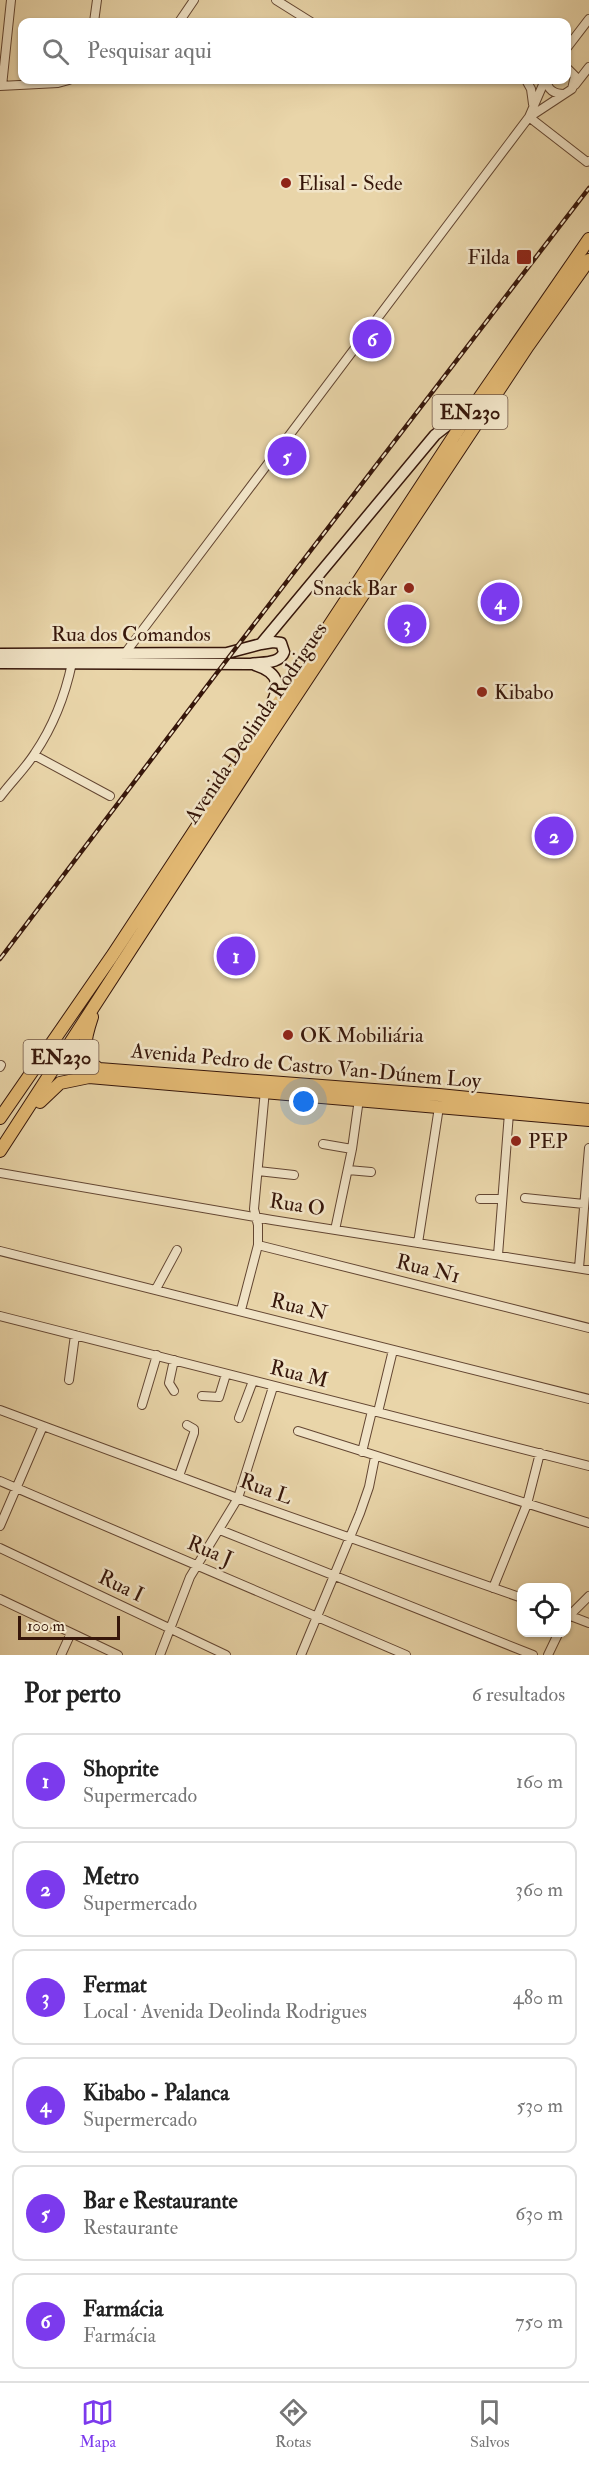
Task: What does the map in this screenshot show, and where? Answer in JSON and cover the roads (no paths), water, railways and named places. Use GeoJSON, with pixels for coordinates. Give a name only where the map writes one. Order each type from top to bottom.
{"type":"FeatureCollection","features":[{"type":"Feature","properties":{"kind":"highway","name":"Avenida Deolinda Rodrigues"},"geometry":{"type":"LineString","coordinates":[[0,1118],[112,956],[469,413],[589,239]]}},
{"type":"Feature","properties":{"kind":"highway","name":"Avenida Deolinda Rodrigues"},"geometry":{"type":"LineString","coordinates":[[0,1151],[528,346],[589,260]]}},
{"type":"Feature","properties":{"kind":"highway","name":"Avenida Pedro de Castro Van-Dúnem Loy"},"geometry":{"type":"LineString","coordinates":[[99,998],[86,1035],[85,1045],[87,1058],[99,1069],[439,1095],[589,1110]]}},
{"type":"Feature","properties":{"kind":"highway","name":"Avenida Pedro de Castro Van-Dúnem Loy"},"geometry":{"type":"LineString","coordinates":[[10,1137],[47,1093],[60,1083],[78,1077],[265,1090],[589,1119]]}},
{"type":"Feature","properties":{"kind":"main road"},"geometry":{"type":"LineString","coordinates":[[261,644],[435,435],[469,413]]}},
{"type":"Feature","properties":{"kind":"main road","name":"Rua dos Comandos"},"geometry":{"type":"LineString","coordinates":[[0,654],[232,653],[273,642],[284,647],[282,657],[251,664],[0,663]]}},
{"type":"Feature","properties":{"kind":"main road"},"geometry":{"type":"LineString","coordinates":[[251,664],[271,673],[278,686],[277,694],[253,741]]}},
{"type":"Feature","properties":{"kind":"street"},"geometry":{"type":"LineString","coordinates":[[11,0],[1,86],[30,84]]}},
{"type":"Feature","properties":{"kind":"street"},"geometry":{"type":"LineString","coordinates":[[95,18],[97,0]]}},
{"type":"Feature","properties":{"kind":"street"},"geometry":{"type":"LineString","coordinates":[[182,18],[194,0]]}},
{"type":"Feature","properties":{"kind":"street"},"geometry":{"type":"LineString","coordinates":[[276,0],[288,3],[306,18]]}},
{"type":"Feature","properties":{"kind":"street"},"geometry":{"type":"LineString","coordinates":[[571,42],[589,19]]}},
{"type":"Feature","properties":{"kind":"street"},"geometry":{"type":"LineString","coordinates":[[529,117],[572,89],[589,67]]}},
{"type":"Feature","properties":{"kind":"street"},"geometry":{"type":"LineString","coordinates":[[571,72],[575,76],[572,89]]}},
{"type":"Feature","properties":{"kind":"street"},"geometry":{"type":"LineString","coordinates":[[528,84],[534,100],[529,117]]}},
{"type":"Feature","properties":{"kind":"street"},"geometry":{"type":"LineString","coordinates":[[126,652],[529,117],[544,84]]}},
{"type":"Feature","properties":{"kind":"street"},"geometry":{"type":"LineString","coordinates":[[548,84],[550,90],[564,94]]}},
{"type":"Feature","properties":{"kind":"street"},"geometry":{"type":"LineString","coordinates":[[531,88],[547,96],[564,94]]}},
{"type":"Feature","properties":{"kind":"street"},"geometry":{"type":"LineString","coordinates":[[529,117],[586,162],[589,161]]}},
{"type":"Feature","properties":{"kind":"street"},"geometry":{"type":"LineString","coordinates":[[0,797],[34,755],[56,716],[67,687],[72,663]]}},
{"type":"Feature","properties":{"kind":"street"},"geometry":{"type":"LineString","coordinates":[[34,755],[110,796]]}},
{"type":"Feature","properties":{"kind":"street"},"geometry":{"type":"LineString","coordinates":[[241,1310],[258,1245],[256,1217],[258,1171],[265,1090]]}},
{"type":"Feature","properties":{"kind":"street"},"geometry":{"type":"LineString","coordinates":[[334,1230],[348,1170],[359,1099]]}},
{"type":"Feature","properties":{"kind":"street"},"geometry":{"type":"LineString","coordinates":[[418,1243],[439,1107]]}},
{"type":"Feature","properties":{"kind":"street"},"geometry":{"type":"LineString","coordinates":[[498,1255],[509,1113]]}},
{"type":"Feature","properties":{"kind":"street"},"geometry":{"type":"LineString","coordinates":[[323,1144],[352,1149]]}},
{"type":"Feature","properties":{"kind":"street"},"geometry":{"type":"LineString","coordinates":[[579,1268],[589,1148]]}},
{"type":"Feature","properties":{"kind":"street"},"geometry":{"type":"LineString","coordinates":[[348,1170],[371,1172]]}},
{"type":"Feature","properties":{"kind":"street"},"geometry":{"type":"LineString","coordinates":[[258,1171],[294,1175]]}},
{"type":"Feature","properties":{"kind":"street","name":"Rua O"},"geometry":{"type":"LineString","coordinates":[[0,1173],[334,1230],[589,1270]]}},
{"type":"Feature","properties":{"kind":"street"},"geometry":{"type":"LineString","coordinates":[[525,1198],[584,1204]]}},
{"type":"Feature","properties":{"kind":"street"},"geometry":{"type":"LineString","coordinates":[[480,1199],[501,1199]]}},
{"type":"Feature","properties":{"kind":"street","name":"Rua N1"},"geometry":{"type":"LineString","coordinates":[[258,1245],[589,1328]]}},
{"type":"Feature","properties":{"kind":"street"},"geometry":{"type":"LineString","coordinates":[[156,1289],[177,1250]]}},
{"type":"Feature","properties":{"kind":"street","name":"Rua N"},"geometry":{"type":"LineString","coordinates":[[0,1251],[589,1399]]}},
{"type":"Feature","properties":{"kind":"street","name":"Rua M"},"geometry":{"type":"LineString","coordinates":[[0,1316],[589,1466]]}},
{"type":"Feature","properties":{"kind":"street"},"geometry":{"type":"LineString","coordinates":[[69,1380],[75,1335]]}},
{"type":"Feature","properties":{"kind":"street"},"geometry":{"type":"LineString","coordinates":[[362,1452],[393,1350]]}},
{"type":"Feature","properties":{"kind":"street"},"geometry":{"type":"LineString","coordinates":[[142,1405],[157,1356]]}},
{"type":"Feature","properties":{"kind":"street"},"geometry":{"type":"LineString","coordinates":[[174,1360],[169,1383],[174,1391]]}},
{"type":"Feature","properties":{"kind":"street"},"geometry":{"type":"LineString","coordinates":[[202,1396],[219,1397],[226,1374]]}},
{"type":"Feature","properties":{"kind":"street"},"geometry":{"type":"LineString","coordinates":[[239,1418],[253,1381]]}},
{"type":"Feature","properties":{"kind":"street"},"geometry":{"type":"LineString","coordinates":[[160,1655],[180,1599],[197,1564],[238,1498],[273,1387]]}},
{"type":"Feature","properties":{"kind":"street","name":"Rua L"},"geometry":{"type":"LineString","coordinates":[[0,1410],[238,1498],[517,1596]]}},
{"type":"Feature","properties":{"kind":"street"},"geometry":{"type":"LineString","coordinates":[[179,1476],[194,1433],[194,1429],[187,1425]]}},
{"type":"Feature","properties":{"kind":"street"},"geometry":{"type":"LineString","coordinates":[[0,1526],[43,1426]]}},
{"type":"Feature","properties":{"kind":"street"},"geometry":{"type":"LineString","coordinates":[[298,1431],[589,1523]]}},
{"type":"Feature","properties":{"kind":"street"},"geometry":{"type":"LineString","coordinates":[[493,1588],[526,1504],[540,1453]]}},
{"type":"Feature","properties":{"kind":"street"},"geometry":{"type":"LineString","coordinates":[[305,1654],[317,1617],[369,1487],[375,1456]]}},
{"type":"Feature","properties":{"kind":"street","name":"Rua J"},"geometry":{"type":"LineString","coordinates":[[0,1481],[406,1655]]}},
{"type":"Feature","properties":{"kind":"street"},"geometry":{"type":"LineString","coordinates":[[220,1530],[533,1655]]}},
{"type":"Feature","properties":{"kind":"street","name":"Rua I"},"geometry":{"type":"LineString","coordinates":[[0,1548],[226,1655]]}},
{"type":"Feature","properties":{"kind":"street"},"geometry":{"type":"LineString","coordinates":[[571,1614],[589,1596]]}},
{"type":"Feature","properties":{"kind":"street"},"geometry":{"type":"LineString","coordinates":[[0,1599],[118,1655]]}},
{"type":"Feature","properties":{"kind":"street"},"geometry":{"type":"LineString","coordinates":[[571,1618],[589,1623]]}},
{"type":"Feature","properties":{"kind":"street"},"geometry":{"type":"LineString","coordinates":[[61,1655],[71,1633]]}},
{"type":"Feature","properties":{"kind":"street"},"geometry":{"type":"LineString","coordinates":[[548,1655],[557,1637]]}},
{"type":"Feature","properties":{"kind":"railway"},"geometry":{"type":"LineString","coordinates":[[0,959],[589,188]]}},
{"type":"Feature","properties":{"kind":"place","name":"Elisal - Sede"},"geometry":{"type":"Point","coordinates":[286,183]}},
{"type":"Feature","properties":{"kind":"place","name":"Filda"},"geometry":{"type":"Point","coordinates":[524,257]}},
{"type":"Feature","properties":{"kind":"place","name":"Farmácia"},"geometry":{"type":"Point","coordinates":[372,339]}},
{"type":"Feature","properties":{"kind":"place","name":"Bar e Restaurante"},"geometry":{"type":"Point","coordinates":[287,456]}},
{"type":"Feature","properties":{"kind":"place","name":"Snack Bar"},"geometry":{"type":"Point","coordinates":[409,588]}},
{"type":"Feature","properties":{"kind":"place","name":"Kibabo - Palanca"},"geometry":{"type":"Point","coordinates":[500,602]}},
{"type":"Feature","properties":{"kind":"place","name":"Fermat"},"geometry":{"type":"Point","coordinates":[407,624]}},
{"type":"Feature","properties":{"kind":"place","name":"Kibabo"},"geometry":{"type":"Point","coordinates":[482,692]}},
{"type":"Feature","properties":{"kind":"place","name":"Metro"},"geometry":{"type":"Point","coordinates":[554,836]}},
{"type":"Feature","properties":{"kind":"place","name":"Shoprite"},"geometry":{"type":"Point","coordinates":[236,956]}},
{"type":"Feature","properties":{"kind":"place","name":"OK Mobiliária"},"geometry":{"type":"Point","coordinates":[288,1035]}},
{"type":"Feature","properties":{"kind":"place","name":"PEP"},"geometry":{"type":"Point","coordinates":[516,1141]}}]}
